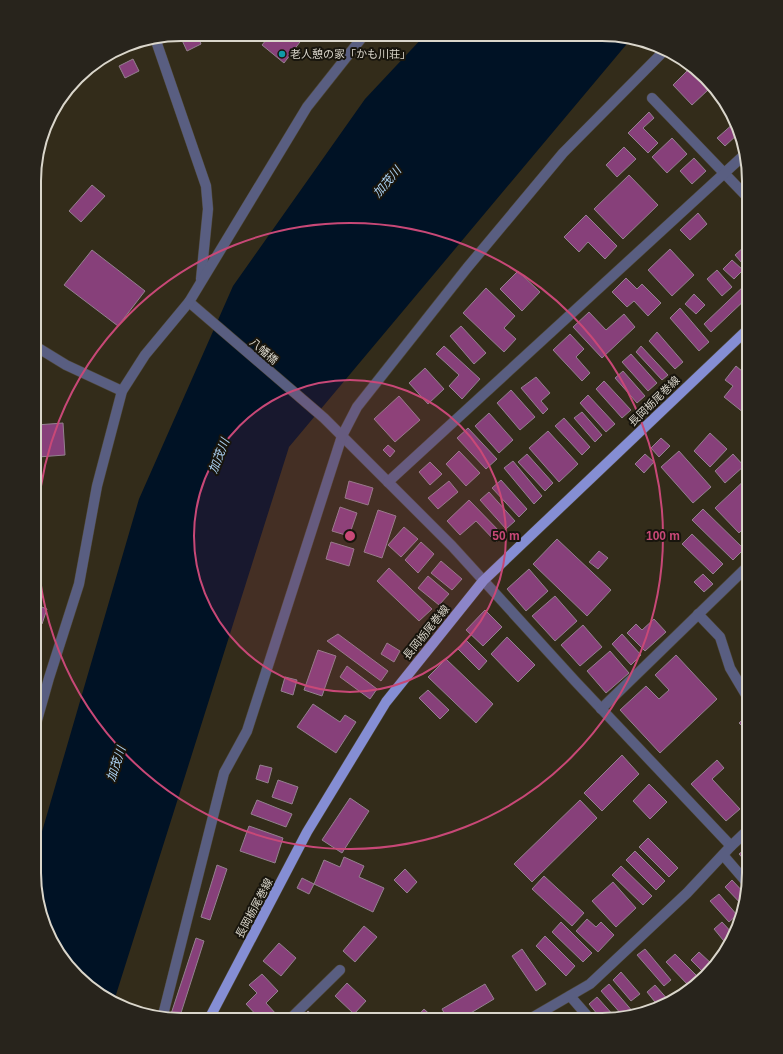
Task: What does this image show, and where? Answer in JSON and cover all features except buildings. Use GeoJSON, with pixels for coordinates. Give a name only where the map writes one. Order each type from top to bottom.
{"type":"FeatureCollection","features":[{"type":"Feature","properties":{"kind":"main road","name":"長岡栃尾巻線"},"geometry":{"type":"LineString","coordinates":[[212,1013],[307,832],[386,702],[483,580],[742,335]]}},
{"type":"Feature","properties":{"kind":"street"},"geometry":{"type":"LineString","coordinates":[[41,706],[79,584],[97,486],[122,391],[145,355],[189,302],[307,107],[359,41]]}},
{"type":"Feature","properties":{"kind":"street"},"geometry":{"type":"LineString","coordinates":[[157,43],[206,186],[208,209],[201,283]]}},
{"type":"Feature","properties":{"kind":"street"},"geometry":{"type":"LineString","coordinates":[[164,1012],[224,773],[247,731],[342,436],[357,407],[467,268],[558,159],[661,54]]}},
{"type":"Feature","properties":{"kind":"street"},"geometry":{"type":"LineString","coordinates":[[652,98],[742,192]]}},
{"type":"Feature","properties":{"kind":"street"},"geometry":{"type":"LineString","coordinates":[[388,482],[740,159]]}},
{"type":"Feature","properties":{"kind":"street","name":"八幡橋"},"geometry":{"type":"LineString","coordinates":[[189,302],[324,418],[452,546],[601,709],[731,846]]}},
{"type":"Feature","properties":{"kind":"street"},"geometry":{"type":"LineString","coordinates":[[41,350],[66,365],[122,391]]}},
{"type":"Feature","properties":{"kind":"street"},"geometry":{"type":"LineString","coordinates":[[601,709],[742,572]]}},
{"type":"Feature","properties":{"kind":"street"},"geometry":{"type":"LineString","coordinates":[[698,614],[720,638],[730,668],[742,688]]}},
{"type":"Feature","properties":{"kind":"street"},"geometry":{"type":"LineString","coordinates":[[540,1013],[590,984],[687,894],[742,836]]}},
{"type":"Feature","properties":{"kind":"street"},"geometry":{"type":"LineString","coordinates":[[723,855],[742,877]]}},
{"type":"Feature","properties":{"kind":"street"},"geometry":{"type":"LineString","coordinates":[[296,1013],[340,970]]}},
{"type":"Feature","properties":{"kind":"street"},"geometry":{"type":"LineString","coordinates":[[570,996],[585,1013]]}},
{"type":"Feature","properties":{"kind":"water","name":"加茂川"},"geometry":{"type":"Polygon","coordinates":[[[419,41],[611,41],[627,44],[289,447],[115,997],[96,984],[82,972],[70,958],[55,935],[48,918],[42,891],[41,835],[139,499],[233,286],[365,99],[419,41]]]}},
{"type":"Feature","properties":{"kind":"place","name":"老人憩の家「かも川荘」"},"geometry":{"type":"Point","coordinates":[282,54]}}]}
